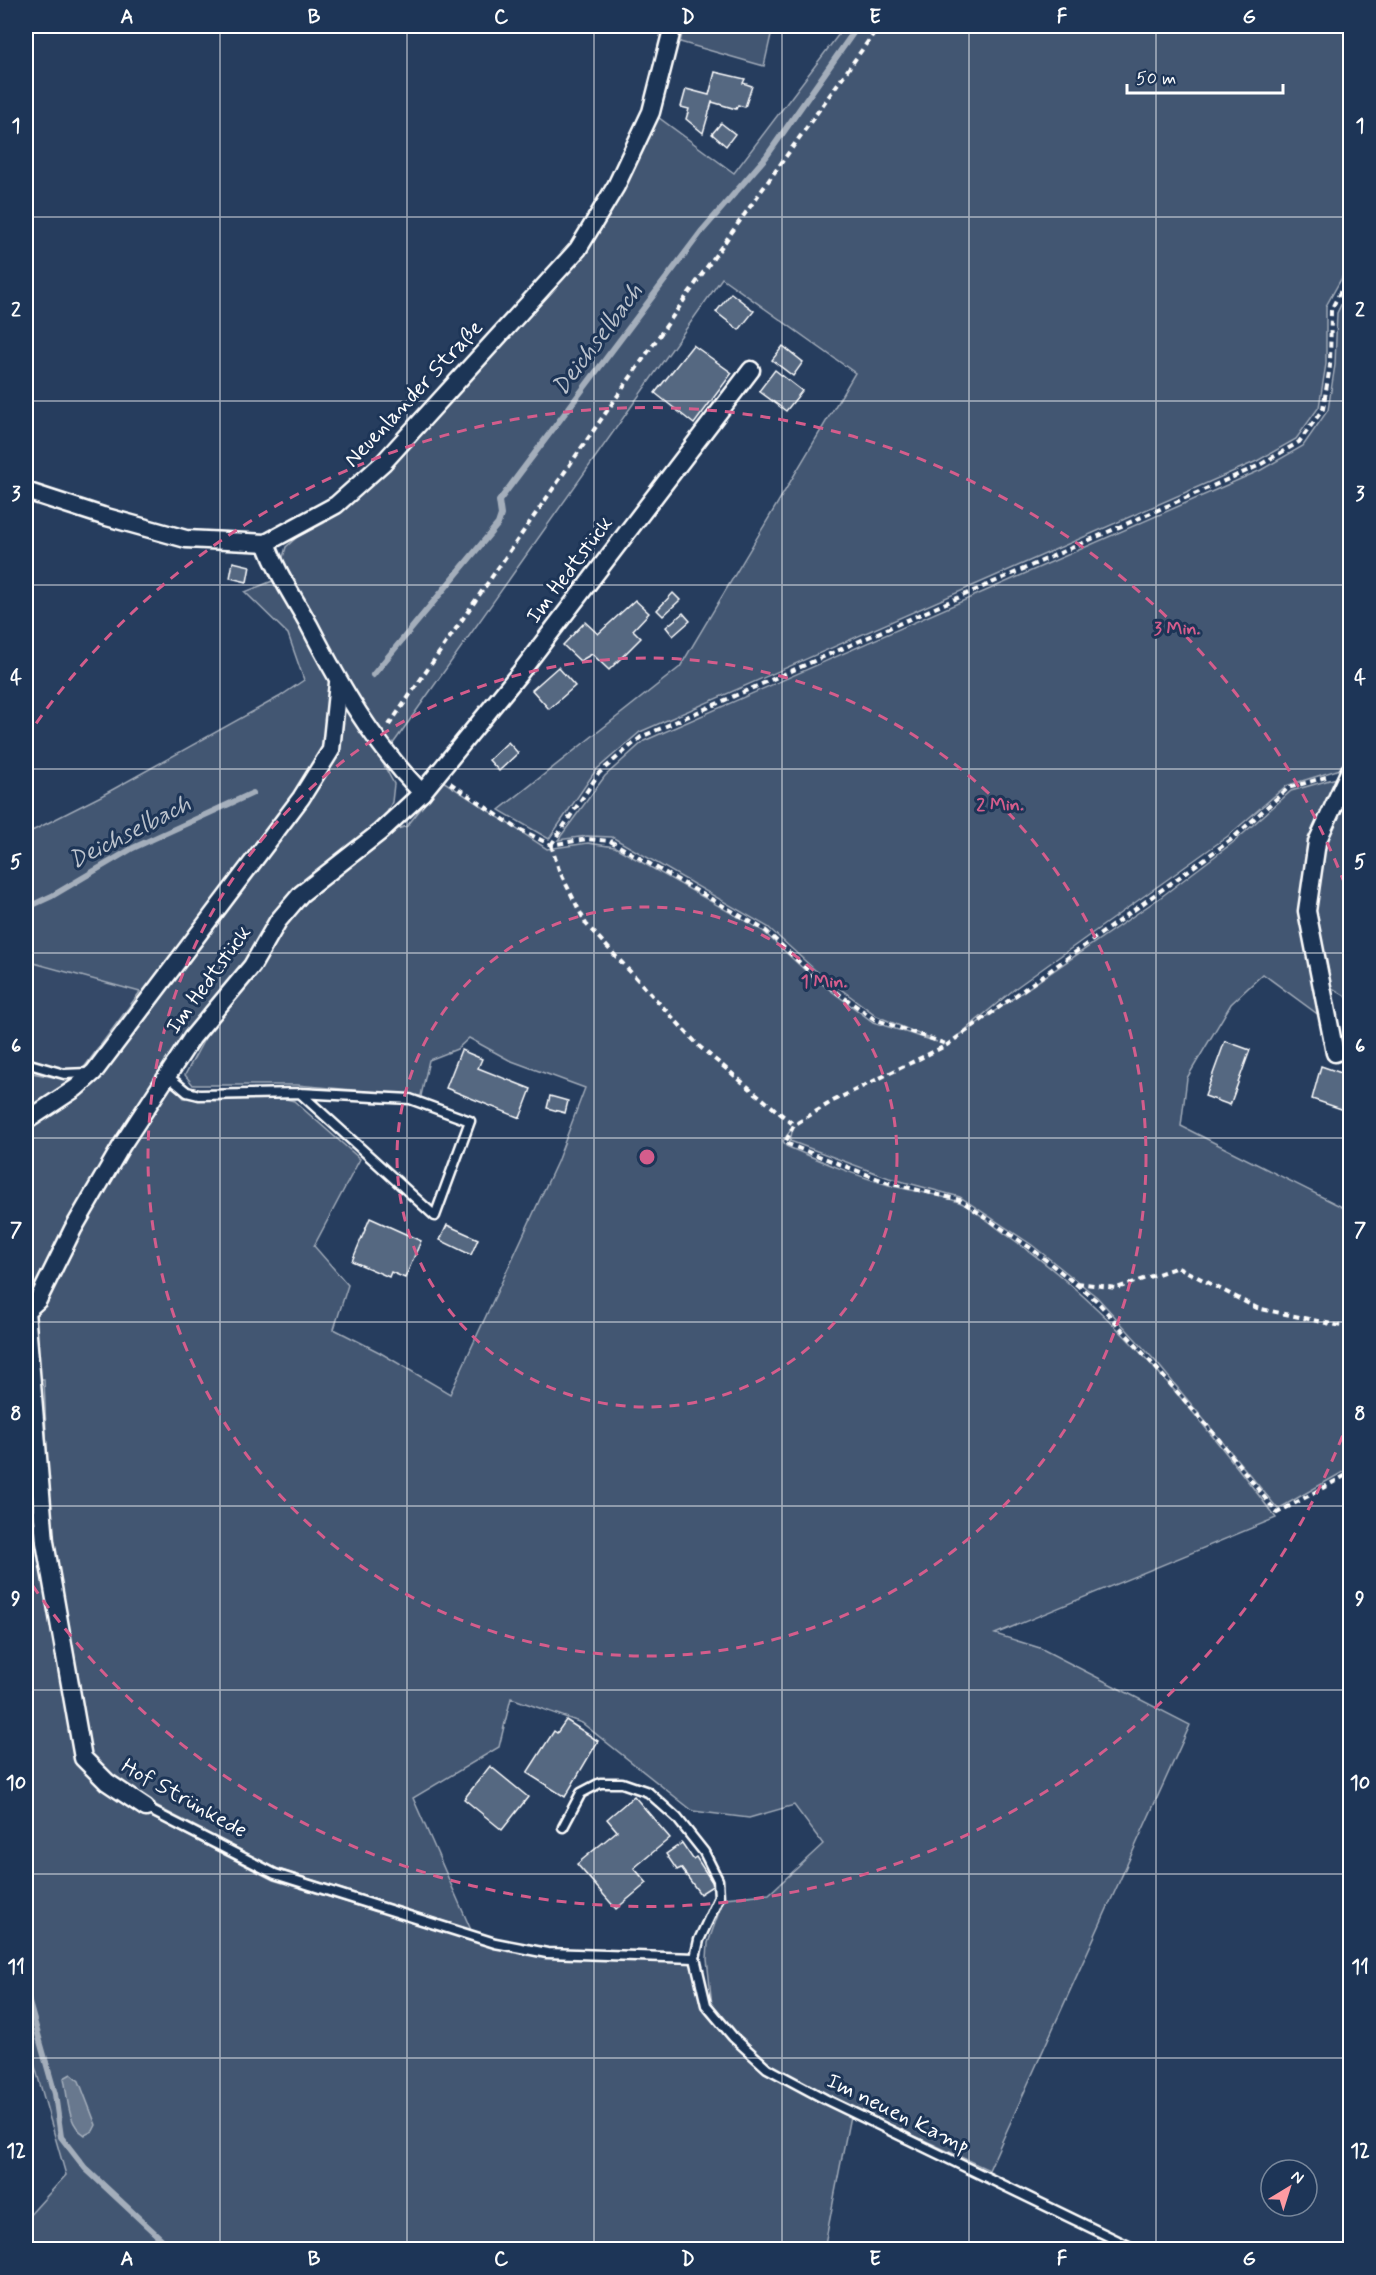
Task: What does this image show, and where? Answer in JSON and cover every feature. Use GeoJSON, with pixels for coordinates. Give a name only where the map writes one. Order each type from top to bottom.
{"type":"FeatureCollection","features":[{"type":"Feature","properties":{"kind":"street","name":"Neuenlander Straße"},"geometry":{"type":"LineString","coordinates":[[266,543],[336,505],[382,464],[578,249],[616,186],[651,112],[673,26]]}},
{"type":"Feature","properties":{"kind":"street","name":"Im Hedtstück"},"geometry":{"type":"LineString","coordinates":[[73,1229],[122,1145],[169,1077],[192,1038],[252,966],[278,921],[301,894],[380,832],[437,776],[526,664],[751,370]]}},
{"type":"Feature","properties":{"kind":"street"},"geometry":{"type":"LineString","coordinates":[[26,491],[103,516],[186,539],[266,543],[278,575],[307,622],[338,683],[392,762],[422,793]]}},
{"type":"Feature","properties":{"kind":"street","name":"Im Hedtstück"},"geometry":{"type":"LineString","coordinates":[[26,1121],[76,1088],[94,1072],[301,798],[331,750],[338,683]]}},
{"type":"Feature","properties":{"kind":"street"},"geometry":{"type":"LineString","coordinates":[[1335,1053],[1307,911],[1317,842],[1350,770]]}},
{"type":"Feature","properties":{"kind":"street","name":"Hof Strünkede"},"geometry":{"type":"LineString","coordinates":[[73,1229],[38,1300],[26,1310],[45,1542],[83,1758],[107,1782],[146,1808]]}},
{"type":"Feature","properties":{"kind":"lane"},"geometry":{"type":"LineString","coordinates":[[26,1063],[64,1074],[94,1072]]}},
{"type":"Feature","properties":{"kind":"lane"},"geometry":{"type":"LineString","coordinates":[[169,1077],[187,1092],[199,1095],[300,1093],[410,1099],[470,1121],[435,1216],[300,1093]]}},
{"type":"Feature","properties":{"kind":"lane"},"geometry":{"type":"LineString","coordinates":[[563,1827],[581,1793],[600,1783],[622,1783],[648,1792],[677,1818],[704,1852],[718,1880],[719,1897],[699,1940],[695,1958]]}},
{"type":"Feature","properties":{"kind":"lane","name":"Hof Strünkede"},"geometry":{"type":"LineString","coordinates":[[146,1808],[275,1874],[495,1943],[547,1953],[695,1958]]}},
{"type":"Feature","properties":{"kind":"lane","name":"Im neuen Kamp"},"geometry":{"type":"LineString","coordinates":[[695,1958],[706,2005],[733,2037],[767,2068],[1137,2250]]}},
{"type":"Feature","properties":{"kind":"path"},"geometry":{"type":"LineString","coordinates":[[378,741],[707,267],[879,26]]}},
{"type":"Feature","properties":{"kind":"path"},"geometry":{"type":"LineString","coordinates":[[794,1125],[700,1047],[586,924],[558,870],[551,845],[599,773],[641,738],[1258,466],[1299,442],[1323,409],[1330,366],[1331,310],[1350,273]]}},
{"type":"Feature","properties":{"kind":"path"},"geometry":{"type":"LineString","coordinates":[[1350,770],[1288,788],[1223,846],[947,1045],[833,1101],[794,1125],[785,1143],[889,1183],[960,1200],[1075,1282],[1096,1300],[1153,1363],[1278,1513],[1350,1473]]}},
{"type":"Feature","properties":{"kind":"path"},"geometry":{"type":"LineString","coordinates":[[437,776],[515,826],[551,845],[586,839],[610,841],[765,930],[813,975],[874,1019],[947,1045]]}},
{"type":"Feature","properties":{"kind":"path"},"geometry":{"type":"LineString","coordinates":[[1075,1282],[1117,1288],[1178,1266],[1257,1308],[1350,1328]]}},
{"type":"Feature","properties":{"kind":"shaded area"},"geometry":{"type":"Polygon","coordinates":[[[684,26],[773,26],[764,66],[680,42],[684,26]]]}},
{"type":"Feature","properties":{"kind":"shaded area"},"geometry":{"type":"Polygon","coordinates":[[[845,26],[1350,26],[1350,263],[1326,306],[1326,364],[1319,407],[1296,439],[1257,461],[640,732],[596,770],[549,839],[499,810],[680,667],[855,373],[722,278],[390,748],[377,724],[340,671],[281,564],[286,547],[297,537],[324,523],[347,506],[402,453],[576,263],[604,222],[638,157],[655,115],[734,173],[845,26]]]}},
{"type":"Feature","properties":{"kind":"shaded area"},"geometry":{"type":"Polygon","coordinates":[[[1350,286],[1350,766],[1286,786],[1228,836],[1017,987],[954,1039],[1161,897],[1235,841],[1291,791],[1340,777],[1309,839],[1301,897],[1323,1018],[1263,974],[1231,1004],[1187,1078],[1181,1126],[1350,1211],[1350,1468],[1278,1509],[1157,1363],[1097,1297],[1032,1245],[960,1197],[889,1178],[790,1141],[793,1127],[783,1141],[786,1146],[865,1178],[959,1202],[1043,1262],[1117,1328],[1151,1364],[1184,1401],[1276,1518],[995,1634],[1040,1648],[1190,1725],[989,2170],[821,2093],[778,2070],[734,2033],[712,2005],[707,1959],[708,1943],[724,1898],[769,1894],[823,1844],[794,1805],[749,1818],[693,1811],[582,1723],[511,1698],[499,1747],[413,1798],[471,1930],[278,1869],[148,1802],[110,1777],[87,1754],[50,1536],[44,1380],[29,1380],[38,1535],[76,1758],[102,1786],[134,1808],[273,1880],[495,1947],[548,1956],[691,1963],[701,2005],[727,2038],[762,2070],[850,2116],[824,2249],[26,2250],[26,2219],[66,2175],[26,2035],[26,1072],[74,1081],[140,992],[26,961],[26,834],[101,796],[279,697],[304,680],[288,634],[245,592],[275,580],[321,649],[394,784],[392,802],[381,825],[294,892],[238,974],[165,1070],[174,1087],[184,1098],[218,1101],[278,1097],[294,1101],[360,1159],[314,1246],[348,1285],[334,1329],[379,1352],[450,1394],[557,1162],[585,1088],[509,1060],[469,1038],[457,1049],[429,1060],[421,1096],[297,1085],[193,1085],[185,1075],[213,1023],[257,969],[280,926],[293,909],[388,832],[407,826],[443,781],[547,849],[588,843],[615,847],[763,931],[810,975],[873,1022],[937,1042],[877,1016],[815,970],[768,927],[612,837],[587,836],[558,840],[605,776],[644,741],[1261,470],[1303,446],[1328,410],[1335,365],[1337,313],[1350,286]]]}},
{"type":"Feature","properties":{"kind":"shaded area"},"geometry":{"type":"Polygon","coordinates":[[[1350,780],[1350,999],[1332,988],[1314,913],[1321,843],[1350,780]]]}},
{"type":"Feature","properties":{"kind":"shaded area"},"geometry":{"type":"Polygon","coordinates":[[[26,961],[140,992],[74,1081],[26,1072],[26,961]]]}},
{"type":"Feature","properties":{"kind":"shaded area"},"geometry":{"type":"Polygon","coordinates":[[[71,2074],[79,2081],[96,2125],[93,2131],[85,2135],[75,2125],[69,2110],[64,2078],[71,2074]]]}},
{"type":"Feature","properties":{"kind":"building"},"geometry":{"type":"Polygon","coordinates":[[[715,72],[745,79],[743,83],[752,86],[745,107],[738,105],[736,109],[712,102],[703,133],[686,119],[689,109],[681,107],[686,89],[709,95],[715,72]]]}},
{"type":"Feature","properties":{"kind":"building"},"geometry":{"type":"Polygon","coordinates":[[[721,123],[735,134],[726,146],[712,134],[721,123]]]}},
{"type":"Feature","properties":{"kind":"building"},"geometry":{"type":"Polygon","coordinates":[[[731,293],[754,311],[739,330],[716,312],[731,293]]]}},
{"type":"Feature","properties":{"kind":"building"},"geometry":{"type":"Polygon","coordinates":[[[693,345],[732,373],[694,424],[655,393],[693,345]]]}},
{"type":"Feature","properties":{"kind":"building"},"geometry":{"type":"Polygon","coordinates":[[[783,346],[803,362],[793,376],[772,360],[783,346]]]}},
{"type":"Feature","properties":{"kind":"building"},"geometry":{"type":"Polygon","coordinates":[[[775,370],[802,391],[786,411],[759,391],[775,370]]]}},
{"type":"Feature","properties":{"kind":"building"},"geometry":{"type":"Polygon","coordinates":[[[233,562],[250,566],[247,582],[230,578],[233,562]]]}},
{"type":"Feature","properties":{"kind":"building"},"geometry":{"type":"Polygon","coordinates":[[[673,593],[680,600],[663,616],[657,610],[673,593]]]}},
{"type":"Feature","properties":{"kind":"building"},"geometry":{"type":"Polygon","coordinates":[[[635,600],[649,613],[633,630],[641,638],[609,670],[592,654],[580,661],[563,645],[585,622],[598,634],[635,600]]]}},
{"type":"Feature","properties":{"kind":"building"},"geometry":{"type":"Polygon","coordinates":[[[683,613],[690,621],[673,636],[666,627],[683,613]]]}},
{"type":"Feature","properties":{"kind":"building"},"geometry":{"type":"Polygon","coordinates":[[[558,667],[575,686],[549,709],[532,690],[558,667]]]}},
{"type":"Feature","properties":{"kind":"building"},"geometry":{"type":"Polygon","coordinates":[[[508,742],[518,753],[499,771],[489,760],[508,742]]]}},
{"type":"Feature","properties":{"kind":"building"},"geometry":{"type":"Polygon","coordinates":[[[1225,1041],[1250,1050],[1230,1105],[1205,1096],[1225,1041]]]}},
{"type":"Feature","properties":{"kind":"building"},"geometry":{"type":"Polygon","coordinates":[[[461,1050],[482,1059],[478,1068],[531,1089],[520,1118],[446,1088],[461,1050]]]}},
{"type":"Feature","properties":{"kind":"building"},"geometry":{"type":"Polygon","coordinates":[[[1321,1066],[1350,1076],[1350,1112],[1312,1099],[1321,1066]]]}},
{"type":"Feature","properties":{"kind":"building"},"geometry":{"type":"Polygon","coordinates":[[[550,1096],[568,1101],[565,1113],[547,1108],[550,1096]]]}},
{"type":"Feature","properties":{"kind":"building"},"geometry":{"type":"Polygon","coordinates":[[[370,1218],[421,1241],[405,1278],[391,1272],[389,1277],[352,1261],[370,1218]]]}},
{"type":"Feature","properties":{"kind":"building"},"geometry":{"type":"Polygon","coordinates":[[[447,1225],[478,1239],[471,1255],[440,1240],[447,1225]]]}},
{"type":"Feature","properties":{"kind":"building"},"geometry":{"type":"Polygon","coordinates":[[[566,1720],[598,1741],[565,1797],[527,1773],[554,1731],[557,1733],[566,1720]]]}},
{"type":"Feature","properties":{"kind":"building"},"geometry":{"type":"Polygon","coordinates":[[[490,1766],[528,1797],[502,1830],[464,1799],[490,1766]]]}},
{"type":"Feature","properties":{"kind":"building"},"geometry":{"type":"Polygon","coordinates":[[[634,1796],[670,1838],[634,1868],[647,1883],[616,1909],[577,1864],[617,1831],[607,1819],[634,1796]]]}},
{"type":"Feature","properties":{"kind":"building"},"geometry":{"type":"Polygon","coordinates":[[[682,1843],[693,1859],[696,1857],[714,1885],[700,1894],[681,1868],[677,1870],[666,1854],[682,1843]]]}},
{"type":"Feature","properties":{"kind":"waterway","name":"Deichselbach"},"geometry":{"type":"LineString","coordinates":[[373,675],[498,524],[501,515],[499,501],[701,232],[766,157],[858,26]]}},
{"type":"Feature","properties":{"kind":"waterway","name":"Deichselbach"},"geometry":{"type":"LineString","coordinates":[[26,908],[52,896],[133,848],[253,793]]}},
{"type":"Feature","properties":{"kind":"waterway"},"geometry":{"type":"LineString","coordinates":[[26,1992],[55,2094],[61,2137],[85,2168],[173,2250]]}}]}
